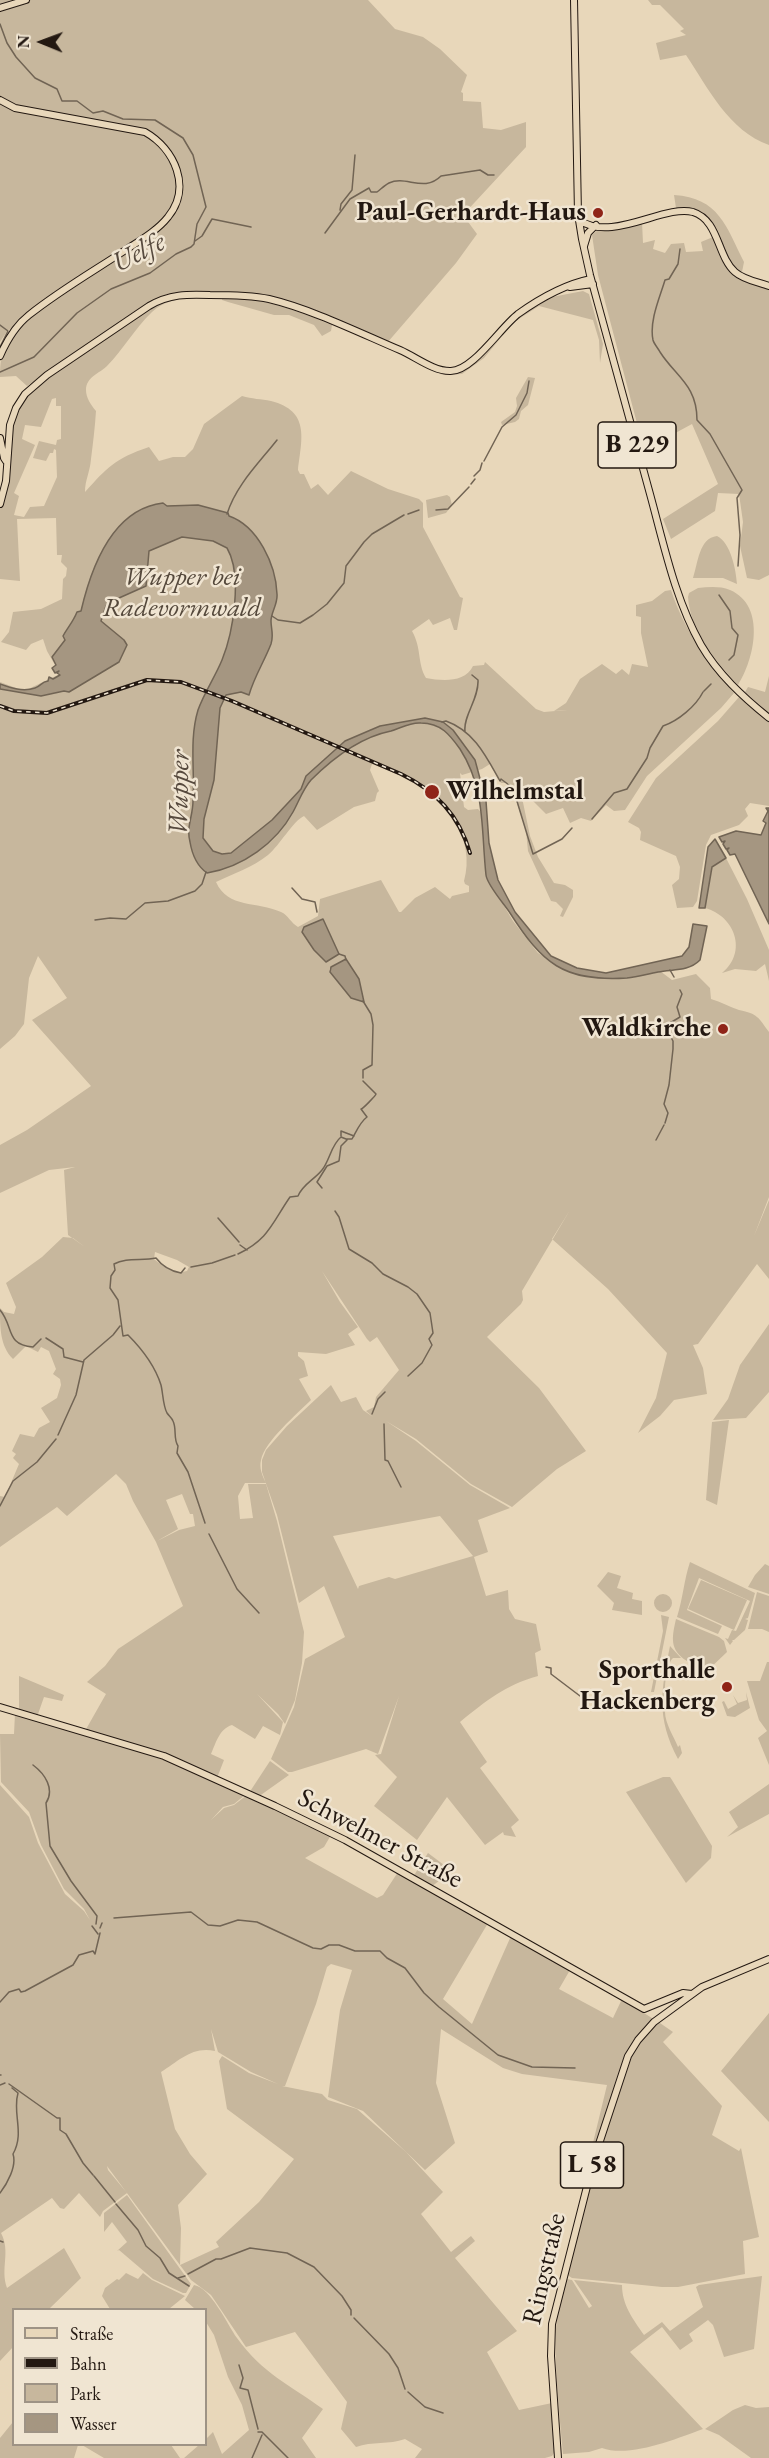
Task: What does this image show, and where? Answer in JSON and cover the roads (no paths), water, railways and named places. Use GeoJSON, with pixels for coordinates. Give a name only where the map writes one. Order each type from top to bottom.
{"type":"FeatureCollection","features":[{"type":"Feature","properties":{"kind":"main road"},"geometry":{"type":"LineString","coordinates":[[0,8],[26,0]]}},
{"type":"Feature","properties":{"kind":"main road","name":"B 229"},"geometry":{"type":"LineString","coordinates":[[574,0],[579,220],[586,260],[679,593],[701,645],[716,667],[735,688],[769,718]]}},
{"type":"Feature","properties":{"kind":"main road"},"geometry":{"type":"LineString","coordinates":[[0,100],[15,108],[146,132],[168,151],[176,167],[180,184],[176,205],[163,223],[28,316],[11,334],[0,356]]}},
{"type":"Feature","properties":{"kind":"main road"},"geometry":{"type":"LineString","coordinates":[[579,220],[597,225],[618,226],[678,212],[693,212],[708,223],[726,258],[738,274],[769,286]]}},
{"type":"Feature","properties":{"kind":"main road"},"geometry":{"type":"LineString","coordinates":[[584,249],[588,232],[597,225]]}},
{"type":"Feature","properties":{"kind":"main road"},"geometry":{"type":"LineString","coordinates":[[579,282],[586,260]]}},
{"type":"Feature","properties":{"kind":"main road"},"geometry":{"type":"LineString","coordinates":[[0,504],[4,493],[12,419],[18,403],[30,389],[132,317],[165,298],[182,294],[204,294],[270,300],[451,371],[469,365],[500,330],[521,312],[579,282],[592,282]]}},
{"type":"Feature","properties":{"kind":"main road"},"geometry":{"type":"LineString","coordinates":[[570,287],[592,282]]}},
{"type":"Feature","properties":{"kind":"main road"},"geometry":{"type":"LineString","coordinates":[[0,438],[4,458],[7,461]]}},
{"type":"Feature","properties":{"kind":"main road","name":"Schwelmer Straße"},"geometry":{"type":"LineString","coordinates":[[0,1707],[177,1761],[328,1832],[644,2009],[683,1993],[692,1994]]}},
{"type":"Feature","properties":{"kind":"main road","name":"Ringstraße"},"geometry":{"type":"LineString","coordinates":[[558,2458],[551,2365],[551,2328],[594,2159],[631,2050],[651,2025],[692,1994],[711,1982],[769,1959]]}},
{"type":"Feature","properties":{"kind":"water"},"geometry":{"type":"Polygon","coordinates":[[[163,503],[167,506],[198,505],[228,513],[229,516],[249,528],[257,537],[269,559],[276,583],[277,598],[271,621],[272,641],[249,695],[241,692],[226,695],[220,708],[214,780],[204,819],[203,838],[213,851],[222,854],[231,853],[272,820],[301,789],[306,776],[345,741],[380,726],[425,718],[443,722],[453,730],[475,760],[486,801],[489,843],[498,880],[515,912],[551,956],[577,968],[606,973],[682,956],[689,947],[693,924],[707,926],[700,960],[690,967],[680,969],[631,978],[605,978],[586,977],[570,972],[544,957],[522,930],[487,879],[481,810],[474,779],[460,749],[449,735],[434,725],[409,724],[358,743],[311,780],[286,823],[268,843],[246,859],[233,865],[207,873],[203,870],[194,855],[189,837],[193,801],[193,744],[198,710],[222,660],[233,620],[235,573],[227,548],[213,541],[182,537],[149,551],[146,586],[110,602],[106,606],[101,621],[127,645],[119,662],[69,692],[41,696],[0,689],[0,684],[17,689],[31,689],[48,681],[49,677],[53,679],[60,675],[57,673],[59,671],[55,673],[52,668],[56,665],[52,657],[65,640],[63,636],[77,612],[81,611],[91,577],[107,543],[117,528],[130,516],[145,508],[163,503]]]}},
{"type":"Feature","properties":{"kind":"water"},"geometry":{"type":"Polygon","coordinates":[[[766,808],[769,808],[769,924],[735,854],[730,855],[727,850],[729,848],[726,849],[723,844],[725,841],[722,842],[719,837],[736,831],[761,835],[766,823],[763,821],[768,811],[766,808]]]}},
{"type":"Feature","properties":{"kind":"water"},"geometry":{"type":"Polygon","coordinates":[[[715,839],[726,858],[712,867],[705,908],[699,908],[708,847],[715,839]]]}},
{"type":"Feature","properties":{"kind":"water"},"geometry":{"type":"Polygon","coordinates":[[[323,919],[339,954],[326,962],[314,950],[302,932],[304,927],[323,919]]]}},
{"type":"Feature","properties":{"kind":"water"},"geometry":{"type":"Polygon","coordinates":[[[346,959],[359,979],[364,1002],[351,998],[330,972],[331,967],[346,959]]]}},
{"type":"Feature","properties":{"kind":"waterway","name":"Uelfe"},"geometry":{"type":"LineString","coordinates":[[0,24],[7,43],[16,57],[35,78],[57,89],[62,101],[77,101],[93,113],[103,111],[123,119],[155,120],[183,138],[193,155],[206,207],[197,224],[194,244],[191,247],[176,254],[150,273],[111,289],[77,313],[34,357],[0,372]]}},
{"type":"Feature","properties":{"kind":"waterway"},"geometry":{"type":"LineString","coordinates":[[340,210],[341,204],[352,190],[355,155]]}},
{"type":"Feature","properties":{"kind":"waterway"},"geometry":{"type":"LineString","coordinates":[[325,233],[350,199],[369,188],[371,192],[377,192],[395,181],[422,184],[435,181],[441,176],[480,170],[488,175],[494,175]]}},
{"type":"Feature","properties":{"kind":"waterway"},"geometry":{"type":"LineString","coordinates":[[195,241],[202,236],[212,219],[251,227]]}},
{"type":"Feature","properties":{"kind":"waterway"},"geometry":{"type":"LineString","coordinates":[[680,249],[678,264],[669,279],[665,280],[656,309],[652,325],[653,340],[666,361],[690,390],[697,420],[710,434],[742,490],[737,498],[740,535],[738,566]]}},
{"type":"Feature","properties":{"kind":"waterway"},"geometry":{"type":"LineString","coordinates":[[0,325],[8,331],[0,347]]}},
{"type":"Feature","properties":{"kind":"waterway"},"geometry":{"type":"LineString","coordinates":[[484,461],[502,427],[516,415],[527,393],[529,381]]}},
{"type":"Feature","properties":{"kind":"waterway"},"geometry":{"type":"LineString","coordinates":[[227,514],[242,484],[277,440]]}},
{"type":"Feature","properties":{"kind":"waterway"},"geometry":{"type":"LineString","coordinates":[[474,476],[480,470],[482,463]]}},
{"type":"Feature","properties":{"kind":"waterway"},"geometry":{"type":"LineString","coordinates":[[471,484],[475,479]]}},
{"type":"Feature","properties":{"kind":"waterway"},"geometry":{"type":"LineString","coordinates":[[436,510],[448,509],[469,487]]}},
{"type":"Feature","properties":{"kind":"waterway"},"geometry":{"type":"LineString","coordinates":[[408,514],[419,510]]}},
{"type":"Feature","properties":{"kind":"waterway"},"geometry":{"type":"LineString","coordinates":[[272,616],[278,620],[300,623],[313,615],[327,604],[344,583],[346,566],[364,542],[372,534],[404,515]]}},
{"type":"Feature","properties":{"kind":"waterway"},"geometry":{"type":"LineString","coordinates":[[719,595],[730,611],[732,628],[738,635],[734,655],[729,660]]}},
{"type":"Feature","properties":{"kind":"waterway"},"geometry":{"type":"LineString","coordinates":[[465,731],[466,719],[478,687],[478,680],[472,675]]}},
{"type":"Feature","properties":{"kind":"waterway"},"geometry":{"type":"LineString","coordinates":[[704,691],[711,684]]}},
{"type":"Feature","properties":{"kind":"waterway"},"geometry":{"type":"LineString","coordinates":[[592,819],[614,793],[627,789],[647,758],[663,726],[675,721],[686,712],[703,692]]}},
{"type":"Feature","properties":{"kind":"waterway"},"geometry":{"type":"LineString","coordinates":[[442,722],[446,721],[456,725],[472,738],[500,781],[501,779],[513,788],[533,854],[562,839],[572,828]]}},
{"type":"Feature","properties":{"kind":"waterway"},"geometry":{"type":"LineString","coordinates":[[95,920],[126,919],[145,903],[168,901],[195,891],[202,884],[206,872]]}},
{"type":"Feature","properties":{"kind":"waterway"},"geometry":{"type":"LineString","coordinates":[[292,888],[302,899],[315,902],[317,912]]}},
{"type":"Feature","properties":{"kind":"waterway"},"geometry":{"type":"LineString","coordinates":[[339,954],[345,956],[346,960]]}},
{"type":"Feature","properties":{"kind":"waterway"},"geometry":{"type":"LineString","coordinates":[[670,970],[674,977]]}},
{"type":"Feature","properties":{"kind":"waterway"},"geometry":{"type":"LineString","coordinates":[[665,1123],[668,1113],[664,1104],[669,1085],[673,1049],[673,1041],[668,1032],[670,1023],[680,1017],[677,1007],[682,994],[680,990]]}},
{"type":"Feature","properties":{"kind":"waterway"},"geometry":{"type":"LineString","coordinates":[[363,1001],[371,1014],[373,1025],[372,1065],[363,1070],[363,1078]]}},
{"type":"Feature","properties":{"kind":"waterway"},"geometry":{"type":"LineString","coordinates":[[238,1254],[257,1242],[274,1223],[290,1197],[298,1196],[322,1170],[338,1140],[341,1137],[352,1139],[360,1124],[367,1117],[361,1109],[376,1094],[363,1081]]}},
{"type":"Feature","properties":{"kind":"waterway"},"geometry":{"type":"LineString","coordinates":[[656,1140],[664,1125]]}},
{"type":"Feature","properties":{"kind":"waterway"},"geometry":{"type":"LineString","coordinates":[[341,1136],[341,1131],[354,1136]]}},
{"type":"Feature","properties":{"kind":"waterway"},"geometry":{"type":"LineString","coordinates":[[322,1188],[317,1182],[327,1166],[339,1161],[341,1146],[347,1140]]}},
{"type":"Feature","properties":{"kind":"waterway"},"geometry":{"type":"LineString","coordinates":[[335,1211],[349,1249],[372,1263],[383,1274],[417,1294],[430,1313],[433,1333],[429,1339],[432,1345],[422,1363],[408,1376]]}},
{"type":"Feature","properties":{"kind":"waterway"},"geometry":{"type":"LineString","coordinates":[[218,1218],[239,1242]]}},
{"type":"Feature","properties":{"kind":"waterway"},"geometry":{"type":"LineString","coordinates":[[240,1245],[247,1250]]}},
{"type":"Feature","properties":{"kind":"waterway"},"geometry":{"type":"LineString","coordinates":[[191,1267],[235,1255]]}},
{"type":"Feature","properties":{"kind":"waterway"},"geometry":{"type":"LineString","coordinates":[[185,1268],[181,1273],[173,1271],[156,1258],[119,1262],[114,1264],[115,1270],[111,1276],[110,1288],[118,1300],[123,1336],[128,1335],[138,1346],[151,1364],[161,1385],[166,1410],[174,1424],[177,1453],[188,1472],[205,1523]]}},
{"type":"Feature","properties":{"kind":"waterway"},"geometry":{"type":"LineString","coordinates":[[0,1310],[11,1334],[18,1343],[33,1347],[41,1339]]}},
{"type":"Feature","properties":{"kind":"waterway"},"geometry":{"type":"LineString","coordinates":[[58,1435],[76,1395],[84,1360],[120,1326]]}},
{"type":"Feature","properties":{"kind":"waterway"},"geometry":{"type":"LineString","coordinates":[[46,1338],[63,1349],[64,1357],[83,1362]]}},
{"type":"Feature","properties":{"kind":"waterway"},"geometry":{"type":"LineString","coordinates":[[372,1414],[378,1399],[385,1392]]}},
{"type":"Feature","properties":{"kind":"waterway"},"geometry":{"type":"LineString","coordinates":[[384,1424],[385,1460],[388,1461],[401,1487]]}},
{"type":"Feature","properties":{"kind":"waterway"},"geometry":{"type":"LineString","coordinates":[[0,1506],[13,1481],[37,1462],[56,1439]]}},
{"type":"Feature","properties":{"kind":"waterway"},"geometry":{"type":"LineString","coordinates":[[209,1534],[237,1589],[259,1613]]}},
{"type":"Feature","properties":{"kind":"waterway"},"geometry":{"type":"LineString","coordinates":[[546,1667],[551,1668],[551,1674],[580,1696]]}},
{"type":"Feature","properties":{"kind":"waterway"},"geometry":{"type":"LineString","coordinates":[[33,1765],[45,1777],[49,1787],[49,1798],[46,1803],[50,1846],[71,1881],[97,1916],[96,1924]]}},
{"type":"Feature","properties":{"kind":"waterway"},"geometry":{"type":"LineString","coordinates":[[114,1918],[191,1912],[208,1925],[220,1926],[238,1920],[257,1922],[313,1948],[321,1949],[329,1945],[339,1945],[355,1951],[380,1951],[387,1958],[405,1968],[424,1993],[498,2055],[532,2067],[575,2068]]}},
{"type":"Feature","properties":{"kind":"waterway"},"geometry":{"type":"LineString","coordinates":[[100,1928],[102,1923]]}},
{"type":"Feature","properties":{"kind":"waterway"},"geometry":{"type":"LineString","coordinates":[[92,1926],[98,1934]]}},
{"type":"Feature","properties":{"kind":"waterway"},"geometry":{"type":"LineString","coordinates":[[0,2002],[9,1992],[19,1989],[21,1992],[25,1991],[73,1965],[79,1955],[93,1951],[95,1954],[100,1933]]}},
{"type":"Feature","properties":{"kind":"waterway"},"geometry":{"type":"LineString","coordinates":[[0,2085],[5,2083]]}},
{"type":"Feature","properties":{"kind":"waterway"},"geometry":{"type":"LineString","coordinates":[[9,2084],[60,2118],[60,2130],[66,2134],[93,2175]]}},
{"type":"Feature","properties":{"kind":"waterway"},"geometry":{"type":"LineString","coordinates":[[0,2193],[12,2169],[13,2154],[18,2138],[16,2108],[18,2093],[12,2088]]}},
{"type":"Feature","properties":{"kind":"waterway"},"geometry":{"type":"LineString","coordinates":[[94,2176],[115,2202]]}},
{"type":"Feature","properties":{"kind":"waterway"},"geometry":{"type":"LineString","coordinates":[[116,2204],[138,2230],[146,2246],[160,2258],[169,2273],[189,2286]]}},
{"type":"Feature","properties":{"kind":"waterway"},"geometry":{"type":"LineString","coordinates":[[188,2274],[216,2259],[250,2248],[287,2253],[314,2267],[342,2296],[351,2310],[351,2315]]}},
{"type":"Feature","properties":{"kind":"waterway"},"geometry":{"type":"LineString","coordinates":[[178,2278],[185,2276]]}},
{"type":"Feature","properties":{"kind":"waterway"},"geometry":{"type":"LineString","coordinates":[[354,2318],[389,2354],[398,2368],[405,2389]]}},
{"type":"Feature","properties":{"kind":"waterway"},"geometry":{"type":"LineString","coordinates":[[239,2365],[243,2378],[240,2388],[248,2390],[258,2429]]}},
{"type":"Feature","properties":{"kind":"waterway"},"geometry":{"type":"LineString","coordinates":[[408,2392],[425,2407],[443,2413]]}},
{"type":"Feature","properties":{"kind":"waterway"},"geometry":{"type":"LineString","coordinates":[[258,2432],[262,2432],[288,2458]]}},
{"type":"Feature","properties":{"kind":"waterway"},"geometry":{"type":"LineString","coordinates":[[252,2458],[262,2435]]}},
{"type":"Feature","properties":{"kind":"railway"},"geometry":{"type":"LineString","coordinates":[[0,706],[14,711],[47,713],[147,680],[181,682],[232,701],[414,781],[435,796],[453,816],[470,853]]}},
{"type":"Feature","properties":{"kind":"place","name":"Paul-Gerhardt-Haus"},"geometry":{"type":"Point","coordinates":[598,213]}},
{"type":"Feature","properties":{"kind":"place","name":"Wilhelmstal"},"geometry":{"type":"Point","coordinates":[432,792]}},
{"type":"Feature","properties":{"kind":"place","name":"Waldkirche"},"geometry":{"type":"Point","coordinates":[723,1029]}},
{"type":"Feature","properties":{"kind":"place","name":"Sporthalle Hackenberg"},"geometry":{"type":"Point","coordinates":[727,1687]}},
{"type":"Feature","properties":{"kind":"park label","name":"Wupper bei Radevormwald"},"geometry":{"type":"Point","coordinates":[182,594]}},
{"type":"Feature","properties":{"kind":"water label","name":"Wupper"},"geometry":{"type":"Point","coordinates":[180,793]}}]}
